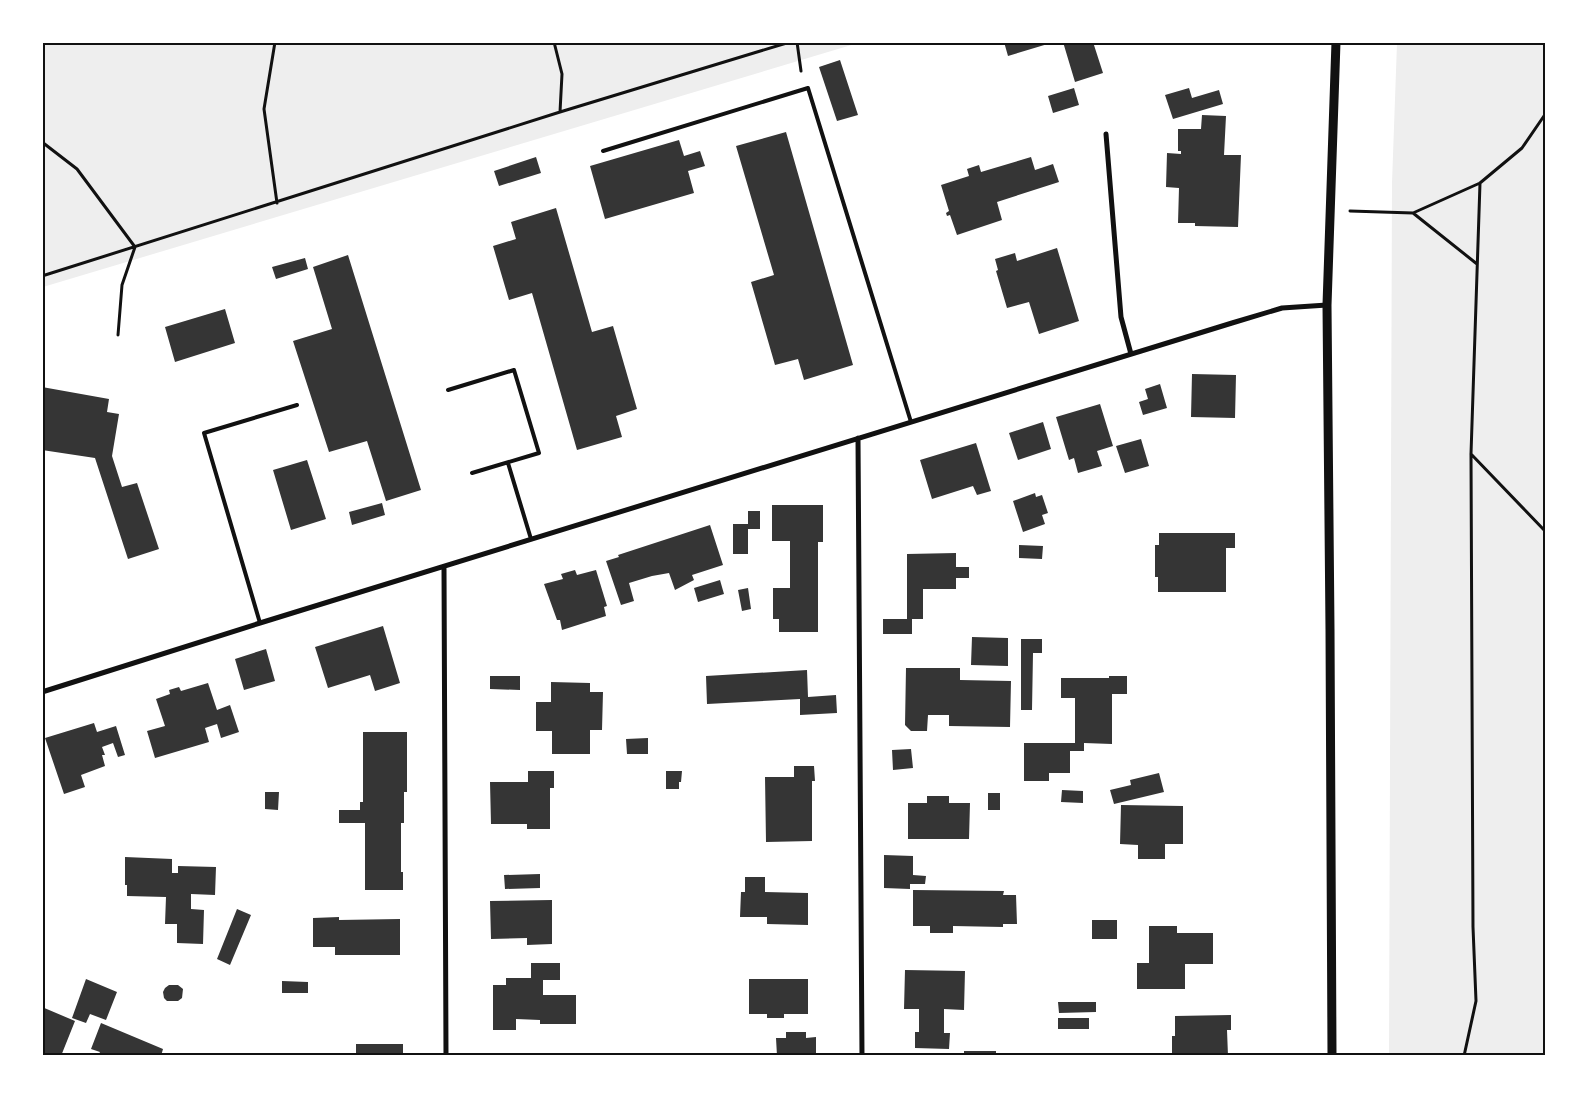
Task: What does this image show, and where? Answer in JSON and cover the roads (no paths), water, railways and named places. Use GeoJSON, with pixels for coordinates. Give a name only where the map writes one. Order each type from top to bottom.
{"type":"FeatureCollection","features":[{"type":"Feature","properties":{"kind":"street"},"geometry":{"type":"LineString","coordinates":[[1332,1056],[1327,305],[1336,42]]}},
{"type":"Feature","properties":{"kind":"street"},"geometry":{"type":"LineString","coordinates":[[1106,134],[1121,317],[1132,354]]}},
{"type":"Feature","properties":{"kind":"street"},"geometry":{"type":"LineString","coordinates":[[42,692],[1282,308],[1327,305]]}},
{"type":"Feature","properties":{"kind":"street"},"geometry":{"type":"LineString","coordinates":[[858,438],[862,1056]]}},
{"type":"Feature","properties":{"kind":"street"},"geometry":{"type":"LineString","coordinates":[[444,567],[446,1056]]}},
{"type":"Feature","properties":{"kind":"lane"},"geometry":{"type":"LineString","coordinates":[[603,151],[808,88],[911,422]]}},
{"type":"Feature","properties":{"kind":"lane"},"geometry":{"type":"LineString","coordinates":[[448,390],[514,370],[539,454],[472,474]]}},
{"type":"Feature","properties":{"kind":"lane"},"geometry":{"type":"LineString","coordinates":[[260,623],[204,432],[297,405]]}},
{"type":"Feature","properties":{"kind":"lane"},"geometry":{"type":"LineString","coordinates":[[508,463],[531,540]]}}]}
